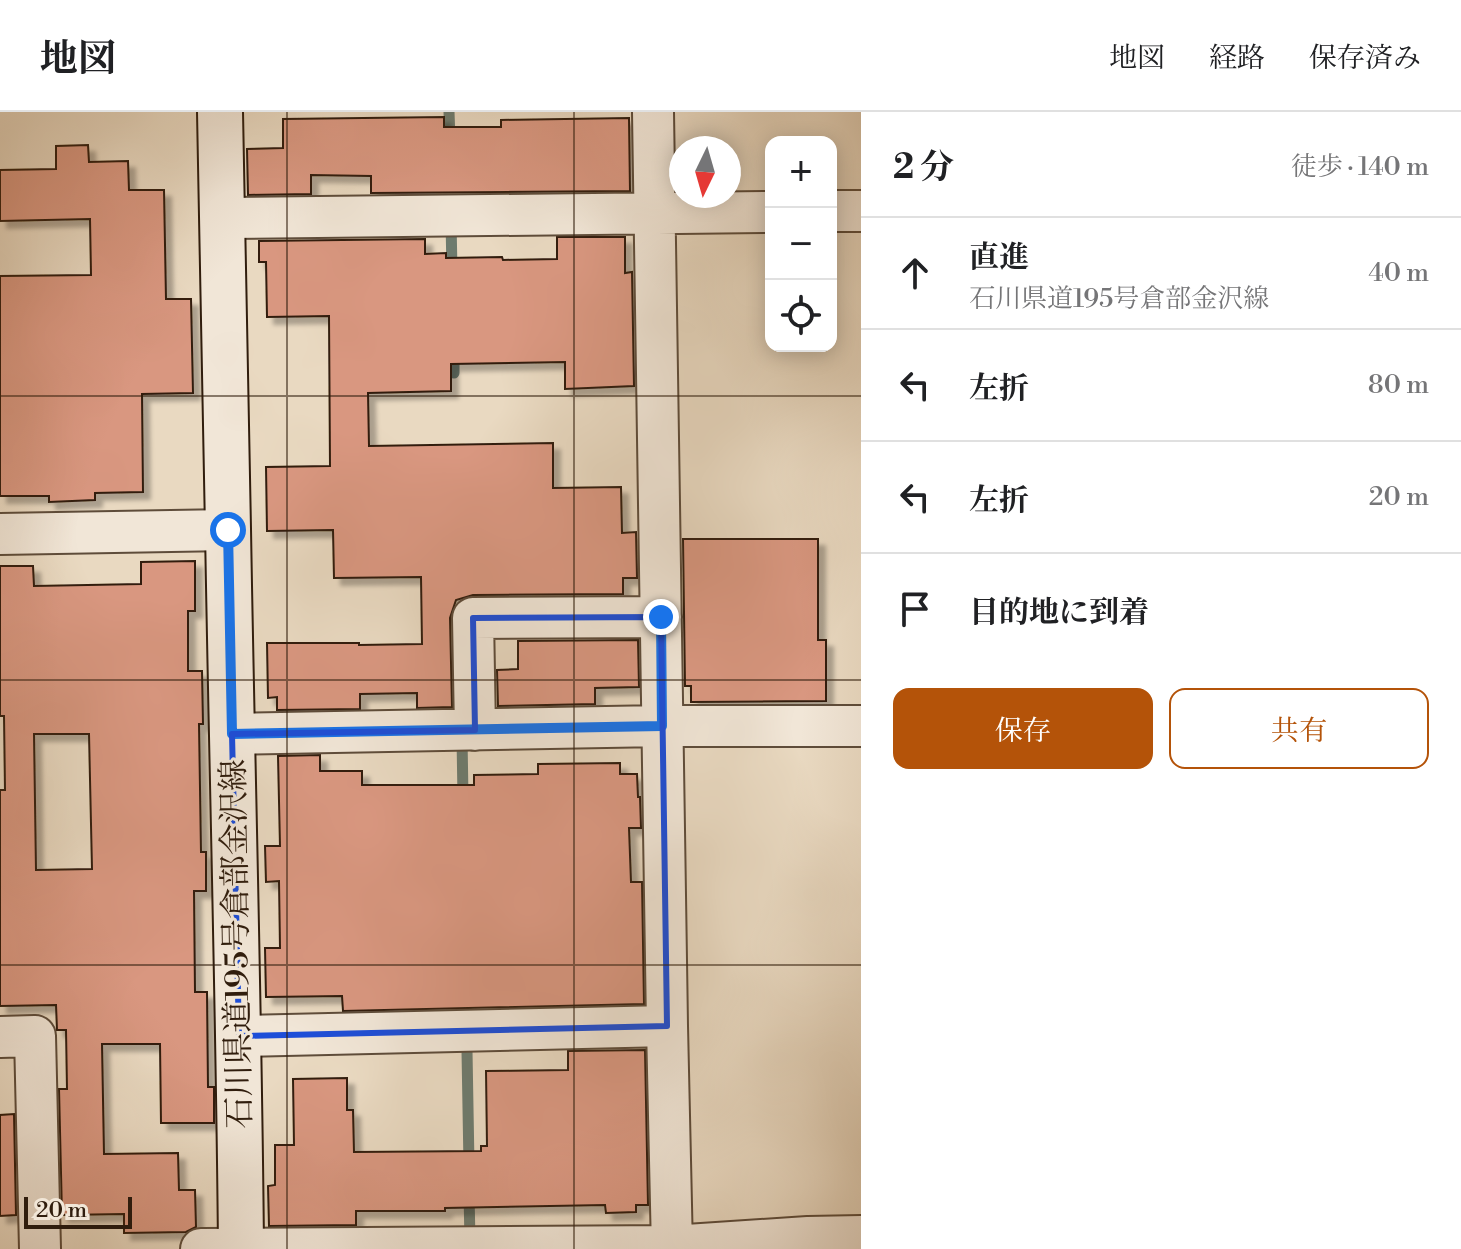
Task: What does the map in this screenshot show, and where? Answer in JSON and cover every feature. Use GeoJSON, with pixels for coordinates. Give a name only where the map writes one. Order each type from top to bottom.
{"type":"FeatureCollection","features":[{"type":"Feature","properties":{"kind":"main road","name":"石川県道195号倉部金沢線"},"geometry":{"type":"LineString","coordinates":[[220,112],[241,1249]]}},
{"type":"Feature","properties":{"kind":"street"},"geometry":{"type":"LineString","coordinates":[[653,112],[672,1248]]}},
{"type":"Feature","properties":{"kind":"street"},"geometry":{"type":"LineString","coordinates":[[837,211],[861,211]]}},
{"type":"Feature","properties":{"kind":"street"},"geometry":{"type":"LineString","coordinates":[[223,218],[765,212]]}},
{"type":"Feature","properties":{"kind":"street"},"geometry":{"type":"LineString","coordinates":[[0,534],[228,530]]}},
{"type":"Feature","properties":{"kind":"street"},"geometry":{"type":"LineString","coordinates":[[466,730],[473,618],[661,617]]}},
{"type":"Feature","properties":{"kind":"street"},"geometry":{"type":"LineString","coordinates":[[232,734],[662,726],[861,726]]}},
{"type":"Feature","properties":{"kind":"street"},"geometry":{"type":"LineString","coordinates":[[239,1036],[667,1026]]}},
{"type":"Feature","properties":{"kind":"street"},"geometry":{"type":"LineString","coordinates":[[0,1037],[35,1036],[40,1249]]}},
{"type":"Feature","properties":{"kind":"street"},"geometry":{"type":"LineString","coordinates":[[201,1249],[672,1248],[861,1236]]}},
{"type":"Feature","properties":{"kind":"highlighted area"},"geometry":{"type":"Polygon","coordinates":[[[661,617],[667,1026],[239,1036],[232,734],[475,730],[473,618],[661,617]]]}},
{"type":"Feature","properties":{"kind":"building"},"geometry":{"type":"Polygon","coordinates":[[[444,117],[444,127],[501,127],[501,120],[629,118],[630,191],[371,193],[371,176],[311,175],[311,194],[248,195],[247,149],[283,148],[283,119],[444,117]]]}},
{"type":"Feature","properties":{"kind":"building"},"geometry":{"type":"Polygon","coordinates":[[[88,145],[89,162],[128,161],[129,190],[164,190],[166,299],[191,299],[193,393],[142,394],[143,492],[95,493],[95,500],[49,502],[49,496],[0,496],[0,276],[91,275],[90,219],[0,221],[0,170],[56,169],[56,146],[88,145]]]}},
{"type":"Feature","properties":{"kind":"building"},"geometry":{"type":"Polygon","coordinates":[[[557,237],[625,237],[625,273],[632,272],[634,386],[565,389],[565,362],[451,364],[451,391],[368,393],[369,446],[553,443],[553,488],[621,487],[622,533],[636,532],[637,578],[623,578],[623,594],[473,595],[456,600],[450,618],[452,707],[417,708],[417,693],[360,694],[360,709],[277,710],[277,697],[268,698],[267,643],[422,644],[421,577],[334,578],[333,530],[267,531],[266,467],[330,466],[329,316],[267,317],[266,262],[259,262],[259,241],[425,239],[425,254],[446,253],[446,258],[502,257],[503,260],[557,259],[557,237]]]}},
{"type":"Feature","properties":{"kind":"building"},"geometry":{"type":"Polygon","coordinates":[[[683,539],[818,539],[818,640],[826,640],[826,701],[691,702],[691,686],[685,686],[683,539]]]}},
{"type":"Feature","properties":{"kind":"building"},"geometry":{"type":"Polygon","coordinates":[[[195,561],[195,611],[188,611],[188,671],[202,671],[203,724],[199,724],[201,852],[206,852],[206,891],[194,891],[195,992],[207,992],[208,1087],[214,1087],[214,1123],[161,1123],[160,1044],[102,1044],[104,1154],[178,1153],[179,1190],[195,1190],[196,1227],[186,1232],[124,1233],[124,1214],[62,1215],[59,1089],[67,1089],[66,1030],[57,1030],[56,1005],[0,1006],[0,790],[5,790],[4,716],[0,716],[0,566],[33,566],[34,586],[141,584],[141,562],[195,561]],[[34,734],[36,870],[92,869],[89,734],[34,734]]]}},
{"type":"Feature","properties":{"kind":"building"},"geometry":{"type":"Polygon","coordinates":[[[638,640],[639,687],[595,688],[595,704],[498,706],[497,670],[518,669],[518,641],[638,640]]]}},
{"type":"Feature","properties":{"kind":"building"},"geometry":{"type":"Polygon","coordinates":[[[320,755],[320,771],[362,771],[362,785],[474,785],[474,775],[538,774],[538,764],[620,763],[620,774],[637,774],[641,828],[629,828],[631,882],[642,882],[644,1004],[343,1011],[342,996],[266,997],[265,948],[280,948],[279,881],[266,882],[265,846],[280,846],[278,756],[320,755]]]}},
{"type":"Feature","properties":{"kind":"building"},"geometry":{"type":"Polygon","coordinates":[[[645,1050],[648,1205],[636,1205],[636,1212],[606,1213],[605,1205],[356,1211],[356,1225],[269,1226],[268,1186],[275,1185],[275,1145],[294,1145],[293,1079],[347,1078],[347,1110],[353,1110],[354,1152],[481,1151],[481,1146],[487,1146],[486,1071],[568,1070],[568,1051],[645,1050]]]}},
{"type":"Feature","properties":{"kind":"building"},"geometry":{"type":"Polygon","coordinates":[[[14,1114],[16,1215],[0,1216],[0,1115],[14,1114]]]}},
{"type":"Feature","properties":{"kind":"waterway"},"geometry":{"type":"LineString","coordinates":[[449,112],[450,139]]}},
{"type":"Feature","properties":{"kind":"waterway"},"geometry":{"type":"LineString","coordinates":[[451,221],[452,271]]}},
{"type":"Feature","properties":{"kind":"waterway"},"geometry":{"type":"LineString","coordinates":[[454,349],[454,373]]}},
{"type":"Feature","properties":{"kind":"waterway"},"geometry":{"type":"LineString","coordinates":[[462,738],[463,797]]}},
{"type":"Feature","properties":{"kind":"waterway"},"geometry":{"type":"LineString","coordinates":[[466,994],[469,1165]]}},
{"type":"Feature","properties":{"kind":"waterway"},"geometry":{"type":"LineString","coordinates":[[469,1194],[470,1241]]}},
{"type":"Feature","properties":{"kind":"route"},"geometry":{"type":"LineString","coordinates":[[228,530],[232,734],[662,726],[661,617]]}}]}
